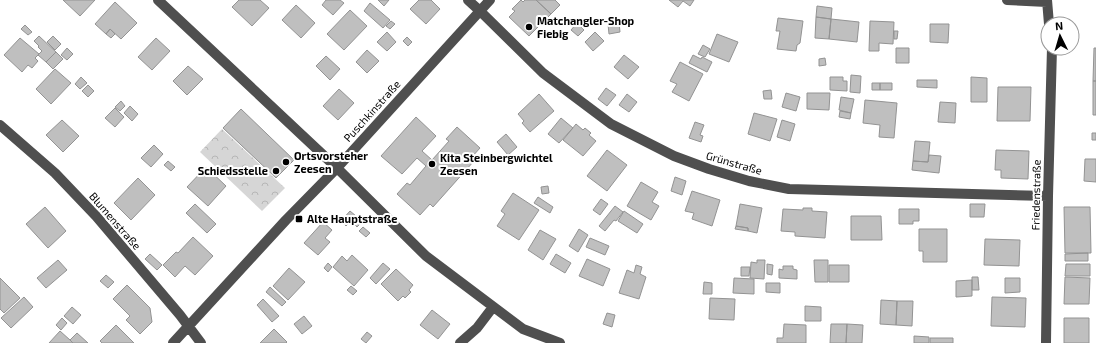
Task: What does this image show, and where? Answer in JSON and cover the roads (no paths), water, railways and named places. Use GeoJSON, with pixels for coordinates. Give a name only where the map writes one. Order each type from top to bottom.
{"type":"FeatureCollection","features":[{"type":"Feature","properties":{"kind":"street"},"geometry":{"type":"LineString","coordinates":[[158,0],[337,168],[426,256],[523,329],[560,343]]}},
{"type":"Feature","properties":{"kind":"street","name":"Grünstraße"},"geometry":{"type":"LineString","coordinates":[[468,0],[543,73],[611,124],[674,156],[709,169],[750,181],[789,189],[1048,196]]}},
{"type":"Feature","properties":{"kind":"street","name":"Puschkinstraße"},"geometry":{"type":"LineString","coordinates":[[173,343],[286,220],[337,168],[490,0]]}},
{"type":"Feature","properties":{"kind":"street"},"geometry":{"type":"LineString","coordinates":[[1007,0],[1047,1],[1048,16]]}},
{"type":"Feature","properties":{"kind":"street","name":"Friedenstraße"},"geometry":{"type":"LineString","coordinates":[[1046,343],[1052,56]]}},
{"type":"Feature","properties":{"kind":"street","name":"Blumenstraße"},"geometry":{"type":"LineString","coordinates":[[0,125],[55,173],[96,216],[180,315],[201,343]]}},
{"type":"Feature","properties":{"kind":"street"},"geometry":{"type":"LineString","coordinates":[[460,343],[477,328],[493,307]]}},
{"type":"Feature","properties":{"kind":"place","name":"Matchangler-Shop Fiebig"},"geometry":{"type":"Point","coordinates":[529,27]}},
{"type":"Feature","properties":{"kind":"place","name":"Ortsvorsteher Zeesen"},"geometry":{"type":"Point","coordinates":[286,162]}},
{"type":"Feature","properties":{"kind":"place","name":"Kita Steinbergwichtel Zeesen"},"geometry":{"type":"Point","coordinates":[432,164]}},
{"type":"Feature","properties":{"kind":"place","name":"Schiedsstelle"},"geometry":{"type":"Point","coordinates":[276,171]}},
{"type":"Feature","properties":{"kind":"place","name":"Alte Hauptstraße"},"geometry":{"type":"Point","coordinates":[299,219]}}]}
